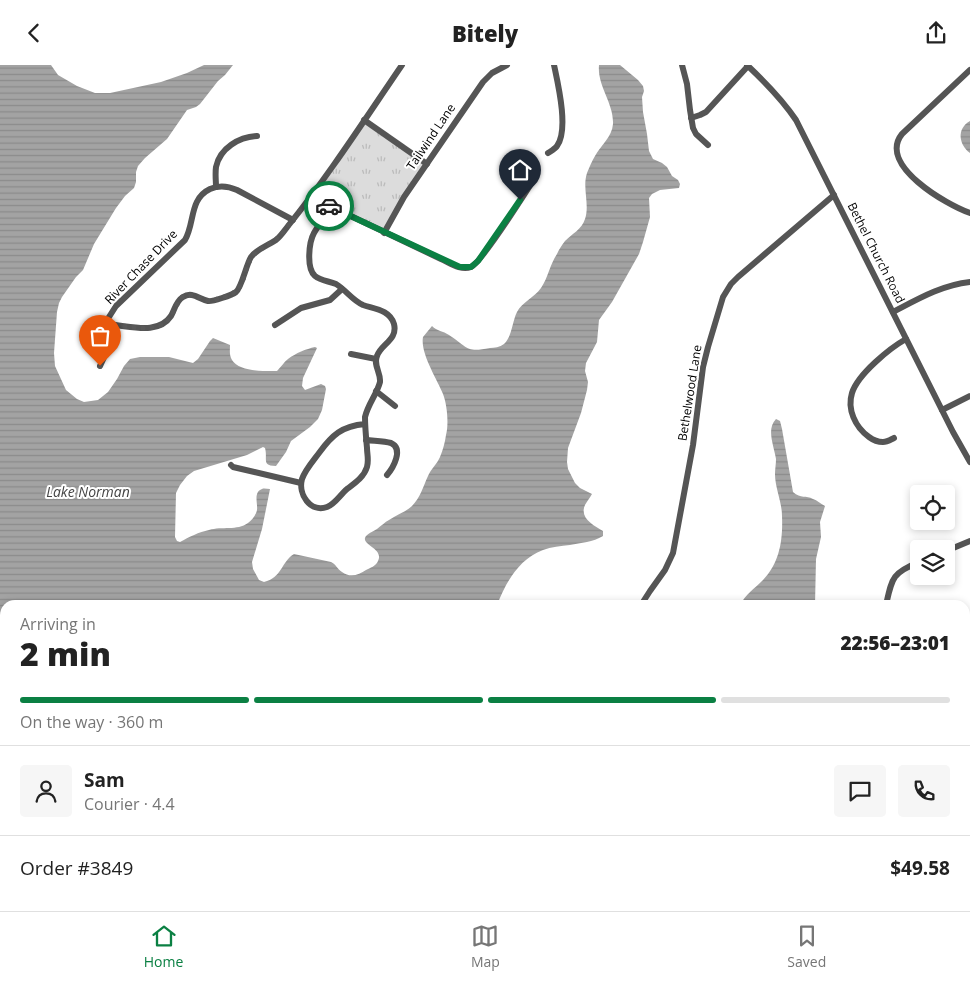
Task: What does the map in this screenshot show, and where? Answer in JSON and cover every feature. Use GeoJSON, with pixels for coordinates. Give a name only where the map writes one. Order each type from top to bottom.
{"type":"FeatureCollection","features":[{"type":"Feature","properties":{"kind":"street"},"geometry":{"type":"LineString","coordinates":[[100,366],[111,342],[115,325],[141,328],[155,327],[167,321],[183,296],[192,295],[212,301],[236,292],[252,257],[257,251],[279,237],[311,197],[402,65]]}},
{"type":"Feature","properties":{"kind":"street","name":"Tailwind Lane"},"geometry":{"type":"LineString","coordinates":[[384,233],[398,206],[482,82],[492,73],[507,65]]}},
{"type":"Feature","properties":{"kind":"street"},"geometry":{"type":"LineString","coordinates":[[548,153],[560,142],[563,126],[554,65]]}},
{"type":"Feature","properties":{"kind":"street"},"geometry":{"type":"LineString","coordinates":[[682,65],[688,83],[693,128],[696,134],[708,145]]}},
{"type":"Feature","properties":{"kind":"street"},"geometry":{"type":"LineString","coordinates":[[691,118],[706,112],[747,65]]}},
{"type":"Feature","properties":{"kind":"street","name":"Bethel Church Road"},"geometry":{"type":"LineString","coordinates":[[747,65],[776,93],[796,120],[961,448],[970,462]]}},
{"type":"Feature","properties":{"kind":"street"},"geometry":{"type":"LineString","coordinates":[[970,70],[902,134],[896,148],[905,169],[913,178],[943,201],[970,213]]}},
{"type":"Feature","properties":{"kind":"street"},"geometry":{"type":"LineString","coordinates":[[364,120],[427,164]]}},
{"type":"Feature","properties":{"kind":"street"},"geometry":{"type":"LineString","coordinates":[[257,136],[249,136],[235,142],[222,154],[217,165],[216,187],[225,186],[237,190],[293,220]]}},
{"type":"Feature","properties":{"kind":"street"},"geometry":{"type":"LineString","coordinates":[[311,197],[384,233],[463,268],[471,267],[478,261],[531,184]]}},
{"type":"Feature","properties":{"kind":"street","name":"River Chase Drive"},"geometry":{"type":"LineString","coordinates":[[94,332],[99,331],[116,306],[185,240],[197,200],[203,193],[216,187]]}},
{"type":"Feature","properties":{"kind":"street","name":"Bethelwood Lane"},"geometry":{"type":"LineString","coordinates":[[644,600],[665,570],[673,553],[692,450],[704,367],[723,297],[738,277],[834,195]]}},
{"type":"Feature","properties":{"kind":"street"},"geometry":{"type":"LineString","coordinates":[[331,207],[313,237],[309,259],[309,265],[313,273],[316,277],[337,285],[354,301],[382,311],[392,319],[394,327],[392,338],[380,351],[376,359],[380,380],[367,411],[365,424],[368,461],[365,472],[358,481],[329,506],[320,508],[308,503],[303,495],[301,483],[307,470],[325,444],[332,436],[346,428],[365,424]]}},
{"type":"Feature","properties":{"kind":"street"},"geometry":{"type":"LineString","coordinates":[[893,312],[942,288],[970,282]]}},
{"type":"Feature","properties":{"kind":"street"},"geometry":{"type":"LineString","coordinates":[[275,325],[301,308],[330,300],[342,289]]}},
{"type":"Feature","properties":{"kind":"street"},"geometry":{"type":"LineString","coordinates":[[894,439],[881,442],[865,434],[854,420],[851,411],[851,401],[853,389],[862,376],[888,351],[906,339]]}},
{"type":"Feature","properties":{"kind":"street"},"geometry":{"type":"LineString","coordinates":[[351,354],[376,359]]}},
{"type":"Feature","properties":{"kind":"street"},"geometry":{"type":"LineString","coordinates":[[376,391],[395,406]]}},
{"type":"Feature","properties":{"kind":"street"},"geometry":{"type":"LineString","coordinates":[[942,410],[970,396]]}},
{"type":"Feature","properties":{"kind":"street"},"geometry":{"type":"LineString","coordinates":[[366,440],[392,444],[396,448],[397,456],[395,463],[387,475]]}},
{"type":"Feature","properties":{"kind":"street"},"geometry":{"type":"LineString","coordinates":[[231,465],[301,483]]}},
{"type":"Feature","properties":{"kind":"street"},"geometry":{"type":"LineString","coordinates":[[955,547],[970,541]]}},
{"type":"Feature","properties":{"kind":"street"},"geometry":{"type":"LineString","coordinates":[[887,600],[896,574],[910,566]]}},
{"type":"Feature","properties":{"kind":"green space"},"geometry":{"type":"Polygon","coordinates":[[[364,121],[426,164],[384,232],[311,197],[364,121]]]}},
{"type":"Feature","properties":{"kind":"water","name":"Lake Norman"},"geometry":{"type":"Polygon","coordinates":[[[0,65],[51,65],[58,75],[77,86],[95,93],[110,93],[161,82],[204,65],[233,65],[200,104],[187,110],[167,139],[138,166],[134,188],[116,208],[94,244],[83,270],[76,277],[59,303],[54,353],[55,366],[66,390],[84,402],[98,400],[108,392],[130,359],[169,357],[193,363],[213,338],[230,345],[230,356],[235,364],[246,369],[259,371],[277,371],[294,355],[301,351],[317,348],[303,378],[302,386],[305,390],[321,384],[325,386],[322,410],[318,419],[310,427],[291,441],[276,466],[268,465],[265,448],[263,447],[247,455],[194,471],[187,476],[176,493],[175,537],[180,542],[205,531],[234,528],[248,523],[256,512],[256,498],[259,491],[270,489],[262,529],[252,562],[253,569],[259,580],[264,582],[274,577],[294,554],[331,562],[345,574],[351,575],[373,567],[377,563],[378,553],[365,541],[365,538],[368,534],[415,503],[429,473],[440,457],[445,440],[447,425],[446,403],[426,358],[423,337],[432,326],[467,348],[476,350],[495,348],[507,341],[519,309],[541,288],[561,247],[584,223],[587,208],[585,184],[587,173],[595,156],[611,133],[613,124],[611,109],[600,80],[599,65],[620,65],[643,86],[643,112],[649,151],[653,159],[667,167],[680,184],[679,188],[660,190],[649,198],[650,217],[639,254],[612,302],[599,320],[597,342],[586,363],[587,390],[568,448],[567,462],[568,469],[575,483],[592,494],[585,505],[584,514],[588,521],[603,531],[603,536],[587,542],[549,548],[535,554],[514,572],[499,600],[0,600],[0,65]]]}},
{"type":"Feature","properties":{"kind":"water"},"geometry":{"type":"Polygon","coordinates":[[[970,121],[970,153],[963,146],[961,133],[970,121]]]}},
{"type":"Feature","properties":{"kind":"water"},"geometry":{"type":"Polygon","coordinates":[[[776,419],[780,421],[793,492],[825,506],[820,522],[821,537],[816,559],[815,600],[743,600],[769,573],[777,558],[781,542],[782,511],[775,479],[776,459],[771,433],[776,419]]]}},
{"type":"Feature","properties":{"kind":"way so far"},"geometry":{"type":"LineString","coordinates":[[100,366],[111,342],[115,325],[141,328],[159,326],[167,321],[183,296],[195,295],[207,301],[212,301],[236,292],[248,262],[257,251],[280,236],[311,197],[329,206]]}},
{"type":"Feature","properties":{"kind":"route"},"geometry":{"type":"LineString","coordinates":[[329,206],[441,259],[460,267],[468,268],[474,265],[485,252],[520,200]]}}]}
